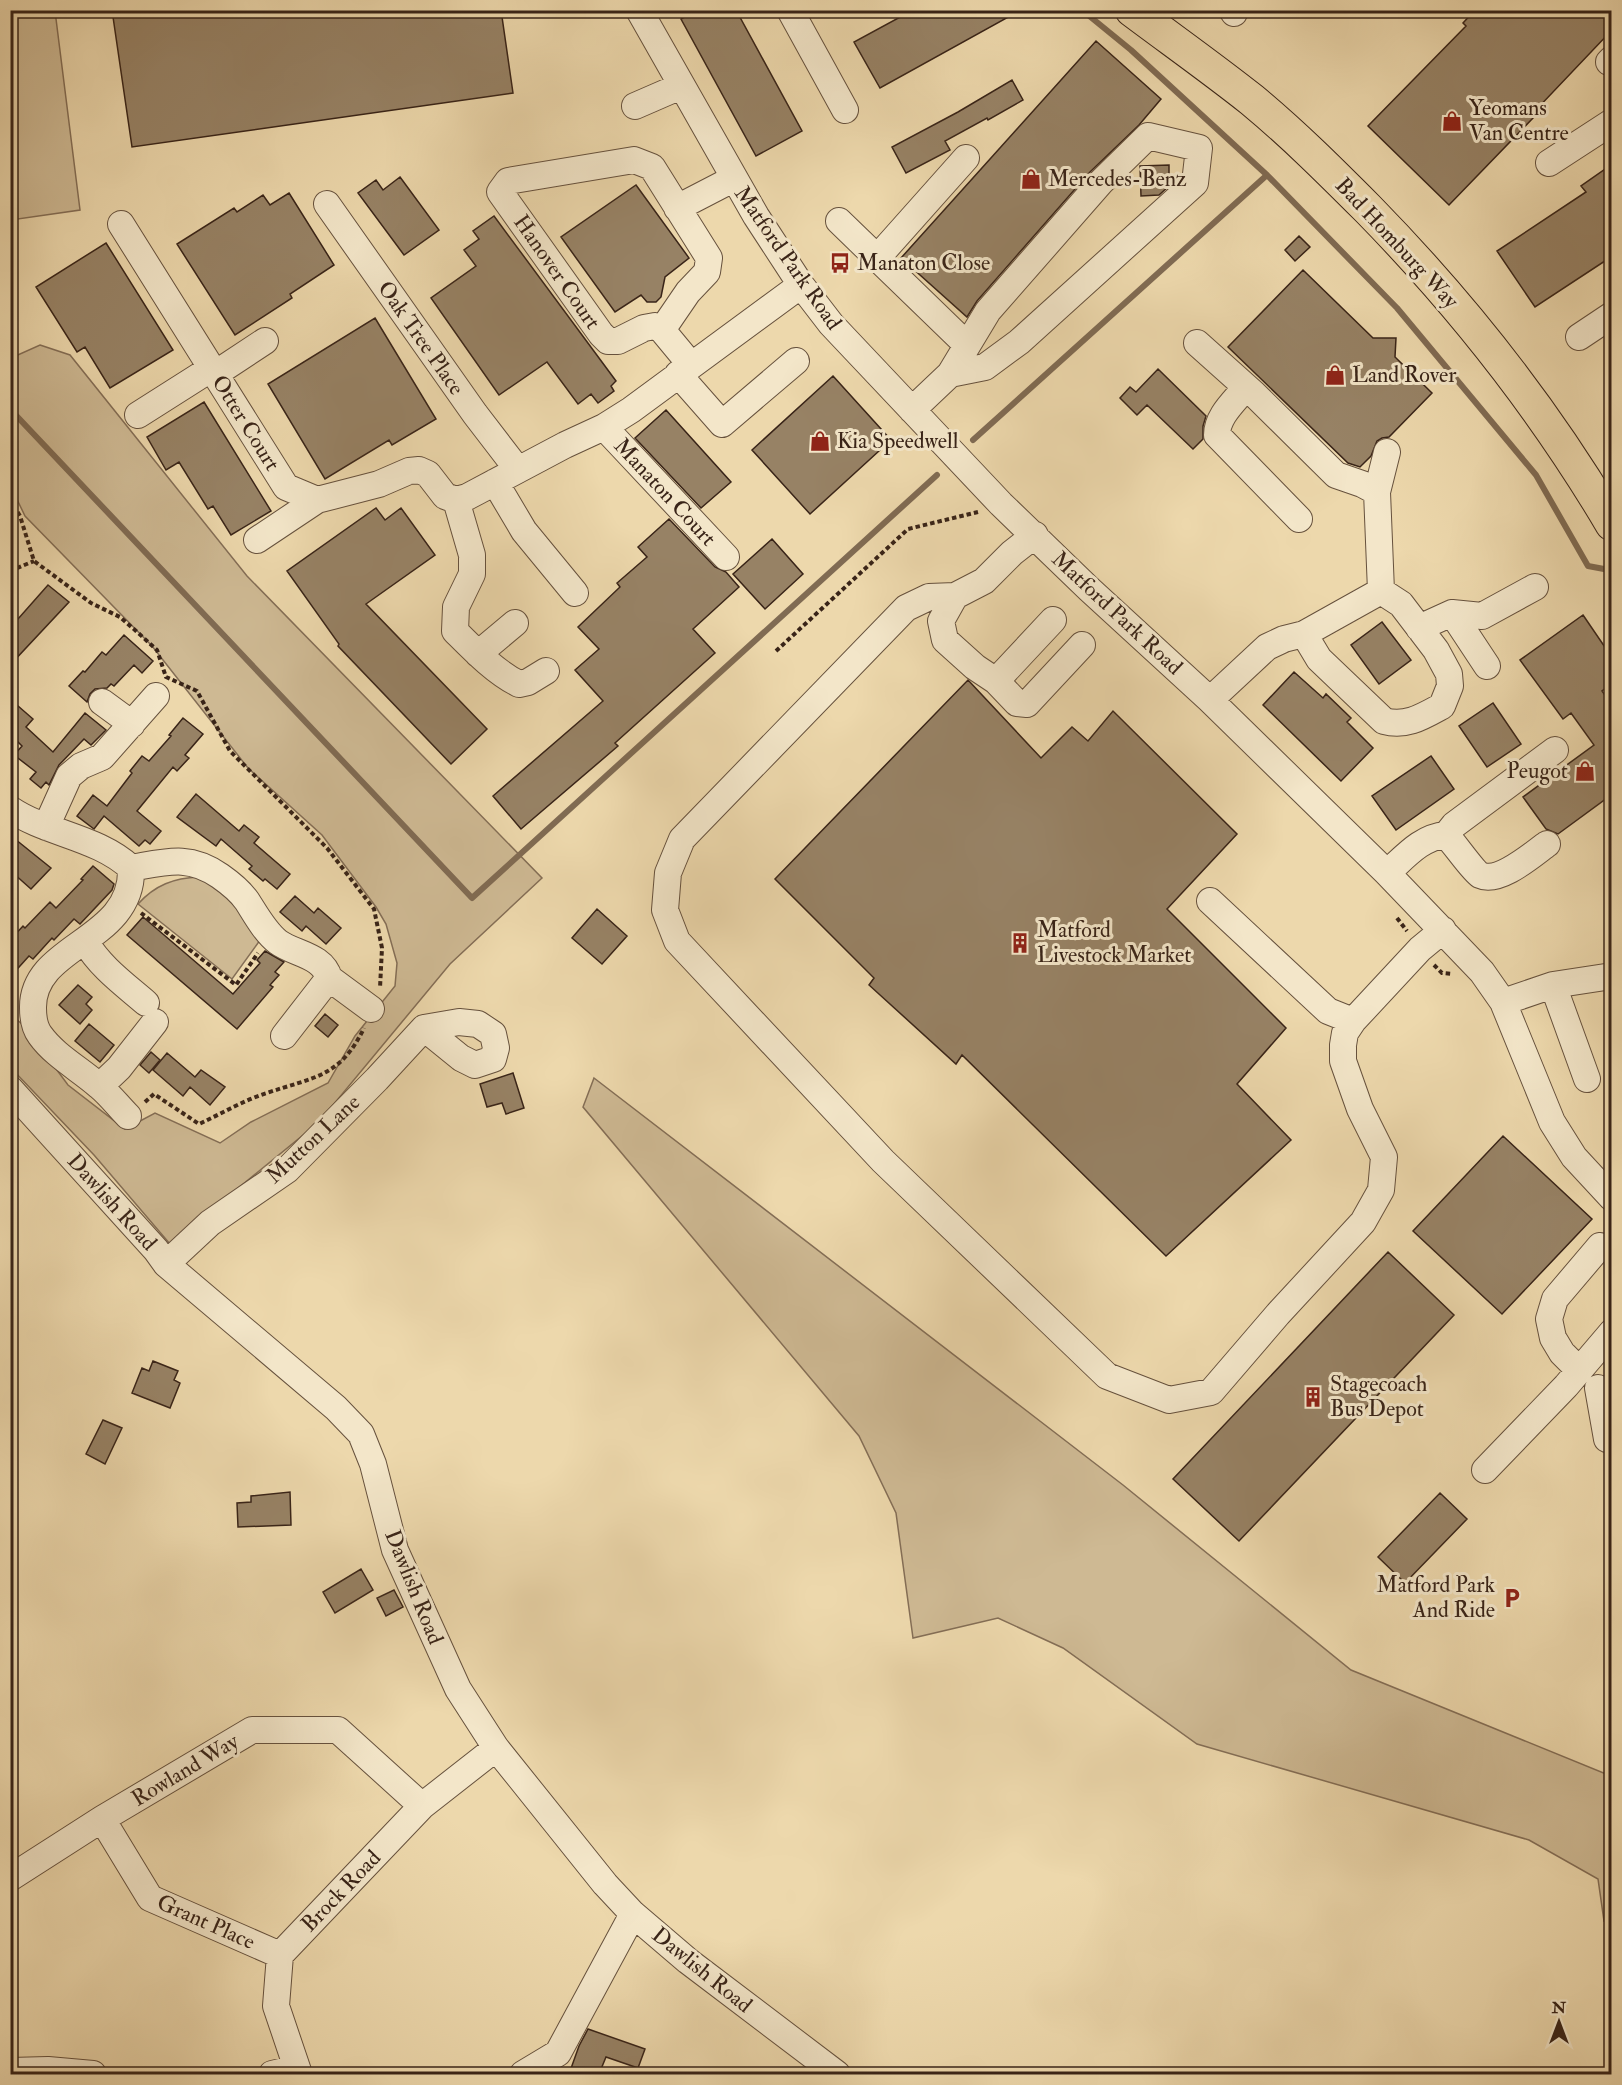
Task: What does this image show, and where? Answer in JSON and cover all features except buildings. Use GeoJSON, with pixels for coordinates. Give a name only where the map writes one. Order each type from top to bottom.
{"type":"FeatureCollection","features":[{"type":"Feature","properties":{"kind":"main road","name":"Bad Homburg Way"},"geometry":{"type":"LineString","coordinates":[[1132,10],[1251,100],[1321,161],[1410,252],[1504,363],[1554,431],[1611,524]]}},
{"type":"Feature","properties":{"kind":"street","name":"Matford Park Road"},"geometry":{"type":"LineString","coordinates":[[639,10],[733,179],[801,285],[831,324],[1001,504],[1089,589],[1210,700],[1387,873],[1482,972],[1503,1002],[1552,1122],[1574,1156],[1611,1198]]}},
{"type":"Feature","properties":{"kind":"street"},"geometry":{"type":"LineString","coordinates":[[795,12],[845,110]]}},
{"type":"Feature","properties":{"kind":"street"},"geometry":{"type":"LineString","coordinates":[[635,106],[681,86]]}},
{"type":"Feature","properties":{"kind":"street"},"geometry":{"type":"LineString","coordinates":[[1549,163],[1611,122]]}},
{"type":"Feature","properties":{"kind":"street"},"geometry":{"type":"LineString","coordinates":[[912,410],[950,375],[988,311],[1101,182],[1148,136],[1199,148],[1195,183],[1019,342],[985,368],[950,375]]}},
{"type":"Feature","properties":{"kind":"street"},"geometry":{"type":"LineString","coordinates":[[878,258],[966,158]]}},
{"type":"Feature","properties":{"kind":"street","name":"Hanover Court"},"geometry":{"type":"LineString","coordinates":[[662,330],[655,326],[644,328],[618,340],[609,340],[601,334],[500,192],[508,181],[634,160],[652,167],[677,208]]}},
{"type":"Feature","properties":{"kind":"street"},"geometry":{"type":"LineString","coordinates":[[733,179],[677,208],[709,258],[706,272],[688,292],[662,330],[685,370],[722,424],[796,361]]}},
{"type":"Feature","properties":{"kind":"street","name":"Oak Tree Place"},"geometry":{"type":"LineString","coordinates":[[327,204],[475,414],[518,470]]}},
{"type":"Feature","properties":{"kind":"street"},"geometry":{"type":"LineString","coordinates":[[839,221],[968,345]]}},
{"type":"Feature","properties":{"kind":"street","name":"Otter Court"},"geometry":{"type":"LineString","coordinates":[[121,224],[286,487],[317,500]]}},
{"type":"Feature","properties":{"kind":"street"},"geometry":{"type":"LineString","coordinates":[[257,540],[317,500],[379,484],[409,471],[419,470],[428,474],[445,496],[456,500],[467,496],[604,427],[631,410],[801,285]]}},
{"type":"Feature","properties":{"kind":"street"},"geometry":{"type":"LineString","coordinates":[[1579,337],[1611,315]]}},
{"type":"Feature","properties":{"kind":"street"},"geometry":{"type":"LineString","coordinates":[[138,415],[265,341]]}},
{"type":"Feature","properties":{"kind":"street"},"geometry":{"type":"LineString","coordinates":[[1197,343],[1246,387],[1336,475],[1377,492]]}},
{"type":"Feature","properties":{"kind":"street"},"geometry":{"type":"LineString","coordinates":[[1246,387],[1220,419],[1217,435],[1299,519]]}},
{"type":"Feature","properties":{"kind":"street","name":"Manaton Court"},"geometry":{"type":"LineString","coordinates":[[604,427],[726,557]]}},
{"type":"Feature","properties":{"kind":"street"},"geometry":{"type":"LineString","coordinates":[[1381,591],[1377,492],[1387,452]]}},
{"type":"Feature","properties":{"kind":"street"},"geometry":{"type":"LineString","coordinates":[[495,482],[524,531],[575,593]]}},
{"type":"Feature","properties":{"kind":"street"},"geometry":{"type":"LineString","coordinates":[[456,500],[472,555],[472,574],[456,607],[455,631],[478,654],[510,680],[519,684],[528,682],[546,671]]}},
{"type":"Feature","properties":{"kind":"street"},"geometry":{"type":"LineString","coordinates":[[1035,535],[1012,553],[984,581],[955,596],[929,597],[906,608],[682,839],[668,873],[665,910],[677,941],[867,1144],[1107,1376],[1169,1400],[1211,1392],[1278,1314],[1363,1222],[1381,1190],[1384,1156],[1360,1109],[1343,1061],[1346,1033],[1353,1020],[1420,949],[1443,930]]}},
{"type":"Feature","properties":{"kind":"street"},"geometry":{"type":"LineString","coordinates":[[1419,628],[1452,613],[1482,616],[1534,587]]}},
{"type":"Feature","properties":{"kind":"street"},"geometry":{"type":"LineString","coordinates":[[1304,634],[1319,658],[1384,721],[1404,724],[1442,706],[1450,686],[1449,674],[1436,650],[1401,604],[1381,591]]}},
{"type":"Feature","properties":{"kind":"street"},"geometry":{"type":"LineString","coordinates":[[1210,700],[1267,647],[1284,639],[1304,634],[1381,591]]}},
{"type":"Feature","properties":{"kind":"street"},"geometry":{"type":"LineString","coordinates":[[955,596],[941,621],[945,640],[975,667],[996,681],[1017,704],[1027,704],[1082,645]]}},
{"type":"Feature","properties":{"kind":"street"},"geometry":{"type":"LineString","coordinates":[[1452,613],[1487,666]]}},
{"type":"Feature","properties":{"kind":"street"},"geometry":{"type":"LineString","coordinates":[[996,681],[1053,620]]}},
{"type":"Feature","properties":{"kind":"street"},"geometry":{"type":"LineString","coordinates":[[478,654],[515,623]]}},
{"type":"Feature","properties":{"kind":"street"},"geometry":{"type":"LineString","coordinates":[[46,827],[69,776],[81,766],[102,757],[156,696]]}},
{"type":"Feature","properties":{"kind":"street"},"geometry":{"type":"LineString","coordinates":[[102,702],[132,724]]}},
{"type":"Feature","properties":{"kind":"street"},"geometry":{"type":"LineString","coordinates":[[1387,873],[1423,842],[1433,836],[1446,835],[1455,825],[1555,750]]}},
{"type":"Feature","properties":{"kind":"street"},"geometry":{"type":"LineString","coordinates":[[10,809],[46,827],[86,842],[125,862],[131,868],[131,879],[118,912],[103,929],[56,962],[41,978],[34,993],[33,1020],[39,1034],[59,1055],[100,1086],[128,1116]]}},
{"type":"Feature","properties":{"kind":"street"},"geometry":{"type":"LineString","coordinates":[[1446,835],[1480,874],[1494,877],[1508,871],[1547,844]]}},
{"type":"Feature","properties":{"kind":"street"},"geometry":{"type":"LineString","coordinates":[[131,868],[182,861],[208,867],[244,896],[271,936],[285,946],[316,960],[328,973],[329,978],[371,1009]]}},
{"type":"Feature","properties":{"kind":"street"},"geometry":{"type":"LineString","coordinates":[[1210,901],[1328,1011],[1353,1020]]}},
{"type":"Feature","properties":{"kind":"street"},"geometry":{"type":"LineString","coordinates":[[85,941],[94,957],[151,1012],[119,1068],[100,1086]]}},
{"type":"Feature","properties":{"kind":"street"},"geometry":{"type":"LineString","coordinates":[[1503,1002],[1552,985],[1611,976]]}},
{"type":"Feature","properties":{"kind":"street"},"geometry":{"type":"LineString","coordinates":[[284,1036],[329,978]]}},
{"type":"Feature","properties":{"kind":"street"},"geometry":{"type":"LineString","coordinates":[[1552,985],[1587,1079]]}},
{"type":"Feature","properties":{"kind":"street","name":"Mutton Lane"},"geometry":{"type":"LineString","coordinates":[[166,1264],[210,1223],[287,1170],[424,1028]]}},
{"type":"Feature","properties":{"kind":"street","name":"Dawlish Road"},"geometry":{"type":"LineString","coordinates":[[10,1089],[156,1250],[166,1264],[336,1408],[361,1434],[373,1464],[395,1550],[458,1689],[496,1748],[605,1884],[633,1914],[688,1961],[837,2074]]}},
{"type":"Feature","properties":{"kind":"street"},"geometry":{"type":"LineString","coordinates":[[1567,1384],[1562,1353],[1553,1338],[1549,1319],[1555,1299],[1600,1246]]}},
{"type":"Feature","properties":{"kind":"street"},"geometry":{"type":"LineString","coordinates":[[1485,1470],[1567,1384],[1611,1332]]}},
{"type":"Feature","properties":{"kind":"street"},"geometry":{"type":"LineString","coordinates":[[1567,1384],[1605,1384],[1607,1439]]}},
{"type":"Feature","properties":{"kind":"street","name":"Rowland Way"},"geometry":{"type":"LineString","coordinates":[[10,1878],[102,1819],[252,1730],[338,1730],[422,1806]]}},
{"type":"Feature","properties":{"kind":"street","name":"Brock Road"},"geometry":{"type":"LineString","coordinates":[[280,1955],[422,1806],[496,1748]]}},
{"type":"Feature","properties":{"kind":"street","name":"Grant Place"},"geometry":{"type":"LineString","coordinates":[[102,1819],[150,1898],[280,1955]]}},
{"type":"Feature","properties":{"kind":"street"},"geometry":{"type":"LineString","coordinates":[[523,2074],[558,2053],[633,1914]]}},
{"type":"Feature","properties":{"kind":"street"},"geometry":{"type":"LineString","coordinates":[[272,2074],[298,2071],[276,2006],[280,1955]]}},
{"type":"Feature","properties":{"kind":"street"},"geometry":{"type":"LineString","coordinates":[[10,2071],[48,2070],[93,2074]]}},
{"type":"Feature","properties":{"kind":"path"},"geometry":{"type":"LineString","coordinates":[[10,499],[20,516],[34,561],[91,603],[120,617],[157,650],[166,677],[197,690],[230,751],[327,848],[374,909],[382,948],[378,994],[356,1044],[337,1065],[313,1079],[265,1093],[199,1124],[154,1094],[128,1116]]}},
{"type":"Feature","properties":{"kind":"path"},"geometry":{"type":"LineString","coordinates":[[776,651],[908,530],[988,510],[1001,504]]}},
{"type":"Feature","properties":{"kind":"path"},"geometry":{"type":"LineString","coordinates":[[10,571],[34,561]]}},
{"type":"Feature","properties":{"kind":"path"},"geometry":{"type":"LineString","coordinates":[[124,901],[236,985],[245,972]]}},
{"type":"Feature","properties":{"kind":"shaded area"},"geometry":{"type":"Polygon","coordinates":[[[10,11],[55,11],[80,210],[11,220],[10,11]]]}},
{"type":"Feature","properties":{"kind":"shaded area"},"geometry":{"type":"Polygon","coordinates":[[[40,345],[70,355],[247,576],[542,878],[450,964],[319,1122],[170,1244],[94,1155],[11,1068],[11,1014],[25,1027],[68,1085],[125,1129],[155,1113],[220,1143],[251,1122],[328,1083],[355,1036],[395,986],[397,963],[386,924],[376,907],[322,835],[248,768],[152,646],[25,516],[11,487],[11,358],[40,345]]]}},
{"type":"Feature","properties":{"kind":"shaded area"},"geometry":{"type":"Polygon","coordinates":[[[199,877],[219,889],[263,936],[232,979],[138,904],[158,887],[181,879],[199,877]]]}},
{"type":"Feature","properties":{"kind":"shaded area"},"geometry":{"type":"Polygon","coordinates":[[[594,1078],[1123,1485],[1351,1670],[1611,1776],[1611,1919],[1604,1921],[1598,1879],[1529,1840],[1197,1744],[1063,1648],[998,1618],[913,1638],[896,1513],[859,1436],[583,1107],[594,1078]]]}},
{"type":"Feature","properties":{"kind":"waterway"},"geometry":{"type":"LineString","coordinates":[[1082,10],[1131,50],[1267,175]]}},
{"type":"Feature","properties":{"kind":"waterway"},"geometry":{"type":"LineString","coordinates":[[973,440],[1267,175],[1397,308],[1536,475],[1588,566],[1604,569]]}},
{"type":"Feature","properties":{"kind":"waterway"},"geometry":{"type":"LineString","coordinates":[[10,409],[472,898],[937,475]]}},
{"type":"Feature","properties":{"kind":"place","name":"Yeomans Van Centre"},"geometry":{"type":"Point","coordinates":[1452,121]}},
{"type":"Feature","properties":{"kind":"place","name":"Mercedes-Benz"},"geometry":{"type":"Point","coordinates":[1031,179]}},
{"type":"Feature","properties":{"kind":"place","name":"Manaton Close"},"geometry":{"type":"Point","coordinates":[840,263]}},
{"type":"Feature","properties":{"kind":"place","name":"Land Rover"},"geometry":{"type":"Point","coordinates":[1335,375]}},
{"type":"Feature","properties":{"kind":"place","name":"Kia Speedwell"},"geometry":{"type":"Point","coordinates":[820,441]}},
{"type":"Feature","properties":{"kind":"place","name":"Peugot"},"geometry":{"type":"Point","coordinates":[1585,771]}},
{"type":"Feature","properties":{"kind":"place","name":"Matford Livestock Market"},"geometry":{"type":"Point","coordinates":[1020,943]}},
{"type":"Feature","properties":{"kind":"place","name":"Stagecoach Bus Depot"},"geometry":{"type":"Point","coordinates":[1313,1397]}},
{"type":"Feature","properties":{"kind":"place","name":"Matford Park And Ride"},"geometry":{"type":"Point","coordinates":[1512,1598]}}]}
